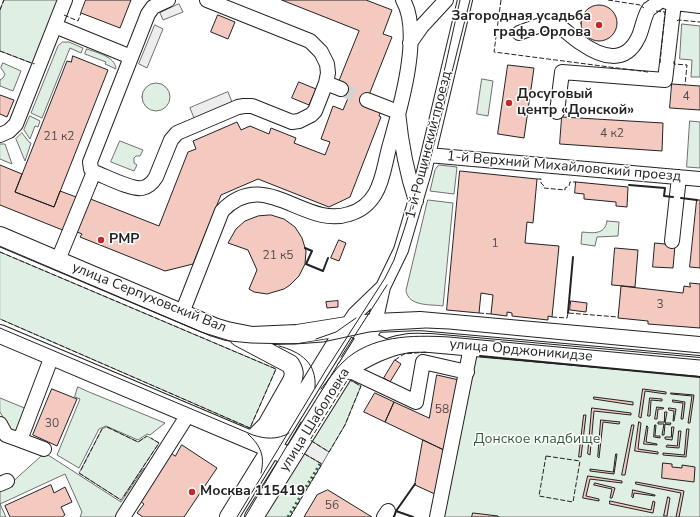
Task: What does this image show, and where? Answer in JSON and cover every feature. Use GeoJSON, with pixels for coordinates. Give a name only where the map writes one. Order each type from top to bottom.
{"type":"FeatureCollection","features":[{"type":"Feature","properties":{"kind":"main road","name":"улица Серпуховский Вал"},"geometry":{"type":"LineString","coordinates":[[0,236],[227,331],[259,336],[297,334],[347,326],[371,330]]}},
{"type":"Feature","properties":{"kind":"main road","name":"улица Орджоникидзе"},"geometry":{"type":"LineString","coordinates":[[371,330],[420,321],[700,346]]}},
{"type":"Feature","properties":{"kind":"main road","name":"улица Шаболовка"},"geometry":{"type":"LineString","coordinates":[[229,517],[347,326]]}},
{"type":"Feature","properties":{"kind":"main road","name":"улица Шаболовка"},"geometry":{"type":"LineString","coordinates":[[254,517],[371,330]]}},
{"type":"Feature","properties":{"kind":"main road"},"geometry":{"type":"LineString","coordinates":[[227,331],[290,364],[294,369],[292,381],[267,425],[252,440]]}},
{"type":"Feature","properties":{"kind":"main road"},"geometry":{"type":"LineString","coordinates":[[0,334],[291,457]]}},
{"type":"Feature","properties":{"kind":"main road","name":"улица Орджоникидзе"},"geometry":{"type":"LineString","coordinates":[[346,369],[388,348],[413,343],[471,346],[700,367]]}},
{"type":"Feature","properties":{"kind":"street"},"geometry":{"type":"LineString","coordinates":[[0,134],[9,131],[16,124],[65,0]]}},
{"type":"Feature","properties":{"kind":"street"},"geometry":{"type":"LineString","coordinates":[[168,0],[158,4],[151,10],[91,157],[90,165],[94,172],[134,188],[141,188],[153,182],[171,140],[177,133],[244,106],[258,108],[292,122],[306,119],[315,111],[328,76],[325,58],[317,46],[310,41],[240,6],[207,0]]}},
{"type":"Feature","properties":{"kind":"street"},"geometry":{"type":"LineString","coordinates":[[182,313],[222,211],[230,203],[250,195],[266,195],[321,214],[336,216],[349,214],[361,209],[371,199],[380,182],[405,81],[410,43],[408,12],[403,0]]}},
{"type":"Feature","properties":{"kind":"street"},"geometry":{"type":"LineString","coordinates":[[410,43],[426,22],[446,0]]}},
{"type":"Feature","properties":{"kind":"street","name":"1-й Рощинский проезд"},"geometry":{"type":"LineString","coordinates":[[371,330],[383,287],[401,250],[416,200],[465,0]]}},
{"type":"Feature","properties":{"kind":"street"},"geometry":{"type":"LineString","coordinates":[[519,32],[551,22],[560,25],[593,51],[606,56],[616,57],[625,54],[632,48],[639,38],[648,10],[653,1],[700,6]]}},
{"type":"Feature","properties":{"kind":"street"},"geometry":{"type":"LineString","coordinates":[[557,112],[562,72],[665,80],[674,3]]}},
{"type":"Feature","properties":{"kind":"street"},"geometry":{"type":"LineString","coordinates":[[55,26],[131,57]]}},
{"type":"Feature","properties":{"kind":"street"},"geometry":{"type":"LineString","coordinates":[[326,82],[341,89]]}},
{"type":"Feature","properties":{"kind":"street"},"geometry":{"type":"LineString","coordinates":[[367,100],[398,112]]}},
{"type":"Feature","properties":{"kind":"street"},"geometry":{"type":"LineString","coordinates":[[398,112],[401,144],[408,177],[416,200]]}},
{"type":"Feature","properties":{"kind":"street","name":"1-й Верхний Михайловский проезд"},"geometry":{"type":"LineString","coordinates":[[428,155],[700,179]]}},
{"type":"Feature","properties":{"kind":"street"},"geometry":{"type":"LineString","coordinates":[[58,260],[94,172]]}},
{"type":"Feature","properties":{"kind":"street"},"geometry":{"type":"LineString","coordinates":[[672,241],[679,177]]}},
{"type":"Feature","properties":{"kind":"street","name":"1-й Рощинский проезд"},"geometry":{"type":"LineString","coordinates":[[347,326],[355,314],[383,287]]}},
{"type":"Feature","properties":{"kind":"street"},"geometry":{"type":"LineString","coordinates":[[371,330],[388,348]]}},
{"type":"Feature","properties":{"kind":"street"},"geometry":{"type":"LineString","coordinates":[[437,517],[471,346]]}},
{"type":"Feature","properties":{"kind":"street"},"geometry":{"type":"LineString","coordinates":[[20,440],[52,356]]}},
{"type":"Feature","properties":{"kind":"street"},"geometry":{"type":"LineString","coordinates":[[346,369],[416,402],[423,362],[467,372]]}},
{"type":"Feature","properties":{"kind":"street"},"geometry":{"type":"LineString","coordinates":[[127,516],[189,413]]}},
{"type":"Feature","properties":{"kind":"street"},"geometry":{"type":"LineString","coordinates":[[0,424],[6,436],[44,449]]}},
{"type":"Feature","properties":{"kind":"green space"},"geometry":{"type":"Polygon","coordinates":[[[4,0],[60,0],[34,64],[0,51],[0,10],[4,0]]]}},
{"type":"Feature","properties":{"kind":"green space"},"geometry":{"type":"Polygon","coordinates":[[[682,24],[700,26],[700,77],[691,77],[692,60],[680,59],[682,24]]]}},
{"type":"Feature","properties":{"kind":"green space"},"geometry":{"type":"Polygon","coordinates":[[[63,42],[69,42],[83,48],[81,53],[70,48],[42,118],[31,113],[58,46],[63,42]]]}},
{"type":"Feature","properties":{"kind":"green space"},"geometry":{"type":"Polygon","coordinates":[[[87,49],[109,58],[115,65],[116,69],[105,64],[106,62],[85,54],[87,49]]]}},
{"type":"Feature","properties":{"kind":"green space"},"geometry":{"type":"Polygon","coordinates":[[[3,63],[21,71],[13,91],[0,86],[0,80],[5,74],[1,68],[3,63]]]}},
{"type":"Feature","properties":{"kind":"green space"},"geometry":{"type":"Polygon","coordinates":[[[482,79],[493,81],[488,116],[477,114],[482,79]]]}},
{"type":"Feature","properties":{"kind":"green space"},"geometry":{"type":"Polygon","coordinates":[[[156,83],[162,84],[166,87],[169,91],[169,103],[166,107],[162,110],[156,111],[150,110],[146,107],[143,103],[142,97],[143,91],[146,87],[150,84],[156,83]]]}},
{"type":"Feature","properties":{"kind":"green space"},"geometry":{"type":"Polygon","coordinates":[[[30,116],[40,121],[38,127],[35,126],[30,139],[24,130],[30,116]]]}},
{"type":"Feature","properties":{"kind":"green space"},"geometry":{"type":"Polygon","coordinates":[[[690,121],[700,122],[700,168],[687,167],[690,121]]]}},
{"type":"Feature","properties":{"kind":"green space"},"geometry":{"type":"Polygon","coordinates":[[[22,133],[31,143],[25,161],[16,139],[22,133]]]}},
{"type":"Feature","properties":{"kind":"green space"},"geometry":{"type":"Polygon","coordinates":[[[120,141],[143,150],[140,156],[136,156],[134,158],[134,163],[137,165],[134,171],[111,162],[120,141]]]}},
{"type":"Feature","properties":{"kind":"green space"},"geometry":{"type":"Polygon","coordinates":[[[0,144],[5,144],[12,164],[0,159],[0,144]]]}},
{"type":"Feature","properties":{"kind":"green space"},"geometry":{"type":"Polygon","coordinates":[[[439,165],[457,167],[454,194],[430,191],[435,170],[439,165]]]}},
{"type":"Feature","properties":{"kind":"green space"},"geometry":{"type":"Polygon","coordinates":[[[428,200],[453,203],[443,306],[426,305],[411,300],[406,291],[428,200]]]}},
{"type":"Feature","properties":{"kind":"green space"},"geometry":{"type":"Polygon","coordinates":[[[607,221],[619,222],[618,236],[597,237],[595,246],[581,244],[582,232],[594,233],[601,231],[606,226],[607,221]]]}},
{"type":"Feature","properties":{"kind":"green space"},"geometry":{"type":"Polygon","coordinates":[[[0,252],[276,369],[250,428],[0,319],[0,252]]]}},
{"type":"Feature","properties":{"kind":"green space","name":"Донское кладбище"},"geometry":{"type":"Polygon","coordinates":[[[476,356],[700,377],[700,517],[441,517],[476,356]]]}},
{"type":"Feature","properties":{"kind":"green space"},"geometry":{"type":"Polygon","coordinates":[[[348,379],[361,386],[345,425],[329,452],[310,440],[348,379]]]}},
{"type":"Feature","properties":{"kind":"green space"},"geometry":{"type":"Polygon","coordinates":[[[78,387],[165,423],[150,435],[147,434],[138,440],[106,426],[99,429],[79,468],[57,455],[80,399],[75,397],[78,387]]]}},
{"type":"Feature","properties":{"kind":"green space"},"geometry":{"type":"Polygon","coordinates":[[[0,398],[27,409],[17,435],[12,433],[0,412],[0,398]]]}},
{"type":"Feature","properties":{"kind":"green space"},"geometry":{"type":"Polygon","coordinates":[[[107,427],[138,442],[147,436],[159,443],[121,500],[79,473],[102,429],[107,427]]]}},
{"type":"Feature","properties":{"kind":"green space"},"geometry":{"type":"Polygon","coordinates":[[[45,453],[121,502],[144,468],[150,471],[121,517],[80,517],[82,512],[65,474],[0,504],[0,489],[10,484],[45,453]]]}},
{"type":"Feature","properties":{"kind":"green space"},"geometry":{"type":"Polygon","coordinates":[[[303,453],[322,464],[290,517],[263,517],[303,453]]]}},
{"type":"Feature","properties":{"kind":"green space"},"geometry":{"type":"Polygon","coordinates":[[[0,504],[6,517],[0,517],[0,504]]]}},
{"type":"Feature","properties":{"kind":"shaded area"},"geometry":{"type":"Polygon","coordinates":[[[179,4],[183,12],[163,20],[160,13],[179,4]]]}},
{"type":"Feature","properties":{"kind":"shaded area"},"geometry":{"type":"Polygon","coordinates":[[[155,25],[163,29],[147,68],[139,64],[155,25]]]}},
{"type":"Feature","properties":{"kind":"shaded area"},"geometry":{"type":"Polygon","coordinates":[[[228,92],[232,102],[194,118],[190,108],[228,92]]]}},
{"type":"Feature","properties":{"kind":"shaded area"},"geometry":{"type":"Polygon","coordinates":[[[310,440],[329,452],[322,464],[303,453],[310,440]]]}},
{"type":"Feature","properties":{"kind":"building"},"geometry":{"type":"Polygon","coordinates":[[[86,0],[131,0],[120,28],[81,13],[86,0]]]}},
{"type":"Feature","properties":{"kind":"building"},"geometry":{"type":"Polygon","coordinates":[[[282,0],[366,0],[392,10],[383,34],[392,37],[365,105],[381,111],[379,116],[381,117],[350,197],[329,207],[258,179],[221,195],[193,264],[165,271],[80,237],[82,234],[75,231],[88,198],[159,226],[188,152],[196,149],[193,141],[237,122],[241,130],[250,126],[269,134],[271,128],[296,138],[294,143],[325,155],[330,142],[321,139],[333,106],[343,110],[348,98],[339,94],[338,83],[359,31],[282,0]]]}},
{"type":"Feature","properties":{"kind":"building","name":"Загородная усадьба графа Орлова"},"geometry":{"type":"Polygon","coordinates":[[[603,5],[612,10],[616,16],[616,30],[612,36],[603,41],[595,41],[586,36],[582,30],[581,19],[586,10],[592,6],[603,5]]]}},
{"type":"Feature","properties":{"kind":"building"},"geometry":{"type":"Polygon","coordinates":[[[218,15],[235,22],[228,39],[211,32],[218,15]]]}},
{"type":"Feature","properties":{"kind":"building"},"geometry":{"type":"Polygon","coordinates":[[[73,56],[108,70],[54,207],[15,192],[67,61],[71,62],[73,56]]]}},
{"type":"Feature","properties":{"kind":"building"},"geometry":{"type":"Polygon","coordinates":[[[508,65],[534,68],[524,138],[498,134],[508,65]]]}},
{"type":"Feature","properties":{"kind":"building"},"geometry":{"type":"Polygon","coordinates":[[[299,82],[316,89],[309,105],[292,98],[299,82]]]}},
{"type":"Feature","properties":{"kind":"building"},"geometry":{"type":"Polygon","coordinates":[[[672,84],[700,86],[700,110],[670,108],[672,84]]]}},
{"type":"Feature","properties":{"kind":"building"},"geometry":{"type":"Polygon","coordinates":[[[0,95],[14,100],[7,117],[0,114],[0,95]]]}},
{"type":"Feature","properties":{"kind":"building"},"geometry":{"type":"Polygon","coordinates":[[[562,117],[663,123],[662,151],[560,144],[562,117]]]}},
{"type":"Feature","properties":{"kind":"building"},"geometry":{"type":"Polygon","coordinates":[[[0,165],[22,174],[15,192],[54,207],[60,191],[79,198],[65,231],[0,205],[0,165]]]}},
{"type":"Feature","properties":{"kind":"building"},"geometry":{"type":"Polygon","coordinates":[[[460,171],[537,179],[533,223],[527,222],[525,243],[559,246],[552,317],[548,316],[548,320],[512,316],[512,313],[507,312],[507,316],[491,314],[493,295],[481,293],[479,313],[447,310],[460,171]]]}},
{"type":"Feature","properties":{"kind":"building"},"geometry":{"type":"Polygon","coordinates":[[[576,182],[628,187],[627,207],[616,206],[616,202],[584,199],[584,194],[575,193],[576,182]]]}},
{"type":"Feature","properties":{"kind":"building"},"geometry":{"type":"Polygon","coordinates":[[[697,200],[700,200],[700,268],[690,267],[697,200]]]}},
{"type":"Feature","properties":{"kind":"building"},"geometry":{"type":"Polygon","coordinates":[[[271,215],[284,219],[295,227],[302,238],[306,251],[305,264],[299,276],[284,289],[267,294],[254,292],[249,289],[257,270],[248,250],[228,243],[236,229],[245,221],[258,216],[271,215]]]}},
{"type":"Feature","properties":{"kind":"building"},"geometry":{"type":"Polygon","coordinates":[[[339,240],[346,243],[339,261],[331,258],[339,240]]]}},
{"type":"Feature","properties":{"kind":"building"},"geometry":{"type":"Polygon","coordinates":[[[655,243],[675,245],[673,268],[653,267],[655,243]]]}},
{"type":"Feature","properties":{"kind":"building"},"geometry":{"type":"Polygon","coordinates":[[[615,248],[638,250],[635,287],[612,285],[615,248]]]}},
{"type":"Feature","properties":{"kind":"building"},"geometry":{"type":"Polygon","coordinates":[[[690,283],[700,284],[700,328],[648,324],[648,321],[618,318],[621,286],[683,293],[684,286],[690,287],[690,283]]]}},
{"type":"Feature","properties":{"kind":"building"},"geometry":{"type":"Polygon","coordinates":[[[338,301],[338,307],[327,308],[326,302],[338,301]]]}},
{"type":"Feature","properties":{"kind":"building"},"geometry":{"type":"Polygon","coordinates":[[[571,301],[587,303],[586,312],[570,310],[571,301]]]}},
{"type":"Feature","properties":{"kind":"building"},"geometry":{"type":"Polygon","coordinates":[[[395,360],[401,364],[390,382],[384,378],[395,360]]]}},
{"type":"Feature","properties":{"kind":"building"},"geometry":{"type":"Polygon","coordinates":[[[437,375],[459,380],[446,451],[385,422],[394,402],[429,418],[437,375]]]}},
{"type":"Feature","properties":{"kind":"building"},"geometry":{"type":"Polygon","coordinates":[[[52,389],[77,399],[57,446],[33,435],[52,389]]]}},
{"type":"Feature","properties":{"kind":"building"},"geometry":{"type":"Polygon","coordinates":[[[643,389],[666,392],[666,394],[645,391],[641,418],[639,417],[643,389]]]}},
{"type":"Feature","properties":{"kind":"building"},"geometry":{"type":"Polygon","coordinates":[[[375,393],[394,402],[385,422],[364,412],[375,393]]]}},
{"type":"Feature","properties":{"kind":"building"},"geometry":{"type":"Polygon","coordinates":[[[671,393],[694,395],[690,423],[688,423],[692,396],[671,393]]]}},
{"type":"Feature","properties":{"kind":"building"},"geometry":{"type":"Polygon","coordinates":[[[594,397],[633,402],[633,405],[594,399],[594,397]]]}},
{"type":"Feature","properties":{"kind":"building"},"geometry":{"type":"Polygon","coordinates":[[[650,398],[662,399],[662,401],[651,400],[650,416],[648,416],[650,398]]]}},
{"type":"Feature","properties":{"kind":"building"},"geometry":{"type":"Polygon","coordinates":[[[673,400],[685,402],[683,419],[681,419],[683,403],[673,402],[673,400]]]}},
{"type":"Feature","properties":{"kind":"building"},"geometry":{"type":"Polygon","coordinates":[[[657,407],[664,408],[658,409],[657,419],[655,419],[657,407]]]}},
{"type":"Feature","properties":{"kind":"building"},"geometry":{"type":"Polygon","coordinates":[[[592,408],[631,413],[631,415],[594,411],[590,455],[588,454],[592,408]]]}},
{"type":"Feature","properties":{"kind":"building"},"geometry":{"type":"Polygon","coordinates":[[[669,408],[676,409],[674,421],[674,411],[669,410],[669,408]]]}},
{"type":"Feature","properties":{"kind":"building"},"geometry":{"type":"Polygon","coordinates":[[[665,412],[667,412],[665,423],[671,423],[670,425],[665,424],[664,435],[662,435],[664,424],[658,424],[658,422],[664,422],[665,412]]]}},
{"type":"Feature","properties":{"kind":"building"},"geometry":{"type":"Polygon","coordinates":[[[584,415],[586,415],[581,457],[579,457],[584,415]]]}},
{"type":"Feature","properties":{"kind":"building"},"geometry":{"type":"Polygon","coordinates":[[[601,420],[620,422],[619,424],[603,422],[599,458],[598,457],[601,420]]]}},
{"type":"Feature","properties":{"kind":"building"},"geometry":{"type":"Polygon","coordinates":[[[639,422],[641,423],[638,449],[658,452],[658,454],[635,451],[639,422]]]}},
{"type":"Feature","properties":{"kind":"building"},"geometry":{"type":"Polygon","coordinates":[[[632,425],[634,425],[625,475],[622,475],[632,425]]]}},
{"type":"Feature","properties":{"kind":"building"},"geometry":{"type":"Polygon","coordinates":[[[655,425],[655,436],[660,436],[660,438],[654,437],[655,425]]]}},
{"type":"Feature","properties":{"kind":"building"},"geometry":{"type":"Polygon","coordinates":[[[647,426],[646,442],[657,445],[644,444],[647,426]]]}},
{"type":"Feature","properties":{"kind":"building"},"geometry":{"type":"Polygon","coordinates":[[[672,427],[674,427],[672,440],[665,439],[665,437],[671,437],[672,427]]]}},
{"type":"Feature","properties":{"kind":"building"},"geometry":{"type":"Polygon","coordinates":[[[687,429],[689,429],[686,457],[663,455],[663,453],[684,455],[687,429]]]}},
{"type":"Feature","properties":{"kind":"building"},"geometry":{"type":"Polygon","coordinates":[[[679,431],[681,431],[679,448],[666,447],[667,445],[677,446],[679,431]]]}},
{"type":"Feature","properties":{"kind":"building"},"geometry":{"type":"Polygon","coordinates":[[[423,440],[446,451],[437,495],[415,485],[423,440]]]}},
{"type":"Feature","properties":{"kind":"building"},"geometry":{"type":"Polygon","coordinates":[[[182,445],[217,468],[184,517],[143,517],[137,513],[144,504],[140,501],[171,453],[175,456],[182,445]]]}},
{"type":"Feature","properties":{"kind":"building"},"geometry":{"type":"Polygon","coordinates":[[[616,454],[614,474],[590,471],[590,469],[613,472],[616,454]]]}},
{"type":"Feature","properties":{"kind":"building"},"geometry":{"type":"Polygon","coordinates":[[[663,463],[672,464],[672,467],[682,468],[682,465],[695,467],[694,482],[662,478],[663,463]]]}},
{"type":"Feature","properties":{"kind":"building"},"geometry":{"type":"Polygon","coordinates":[[[588,476],[622,481],[622,483],[590,479],[586,496],[599,499],[599,501],[583,498],[588,476]]]}},
{"type":"Feature","properties":{"kind":"building"},"geometry":{"type":"Polygon","coordinates":[[[636,482],[684,491],[679,517],[676,517],[681,493],[636,484],[636,482]]]}},
{"type":"Feature","properties":{"kind":"building"},"geometry":{"type":"Polygon","coordinates":[[[595,483],[615,488],[612,498],[610,498],[612,489],[594,485],[595,483]]]}},
{"type":"Feature","properties":{"kind":"building"},"geometry":{"type":"Polygon","coordinates":[[[51,485],[54,493],[65,487],[72,502],[61,507],[65,515],[62,517],[10,517],[5,506],[51,485]]]}},
{"type":"Feature","properties":{"kind":"building"},"geometry":{"type":"Polygon","coordinates":[[[328,490],[372,517],[304,517],[317,495],[328,490]]]}},
{"type":"Feature","properties":{"kind":"building"},"geometry":{"type":"Polygon","coordinates":[[[633,490],[655,496],[634,493],[633,498],[633,490]]]}},
{"type":"Feature","properties":{"kind":"building"},"geometry":{"type":"Polygon","coordinates":[[[668,497],[670,498],[667,516],[664,516],[668,497]]]}},
{"type":"Feature","properties":{"kind":"building"},"geometry":{"type":"Polygon","coordinates":[[[610,501],[651,510],[653,501],[655,502],[653,513],[610,504],[610,501]]]}},
{"type":"Feature","properties":{"kind":"building"},"geometry":{"type":"Polygon","coordinates":[[[473,513],[498,516],[498,517],[472,517],[473,513]]]}},
{"type":"Feature","properties":{"kind":"tunnel"},"geometry":{"type":"LineString","coordinates":[[341,89],[367,100]]}},
{"type":"Feature","properties":{"kind":"tram line"},"geometry":{"type":"LineString","coordinates":[[237,517],[326,370],[385,278],[394,260],[422,171],[460,0]]}},
{"type":"Feature","properties":{"kind":"tram line"},"geometry":{"type":"LineString","coordinates":[[428,168],[470,0]]}},
{"type":"Feature","properties":{"kind":"tram line"},"geometry":{"type":"LineString","coordinates":[[0,247],[201,332],[230,341],[295,344],[323,342],[369,332],[426,328],[700,353]]}},
{"type":"Feature","properties":{"kind":"tram line"},"geometry":{"type":"LineString","coordinates":[[341,357],[387,285]]}},
{"type":"Feature","properties":{"kind":"tram line"},"geometry":{"type":"LineString","coordinates":[[316,339],[336,332],[356,318]]}},
{"type":"Feature","properties":{"kind":"tram line"},"geometry":{"type":"LineString","coordinates":[[0,328],[253,435],[271,438],[280,437],[289,433]]}},
{"type":"Feature","properties":{"kind":"tram line"},"geometry":{"type":"LineString","coordinates":[[321,389],[340,365],[354,353],[366,346],[379,342],[407,337],[449,337],[700,360]]}},
{"type":"Feature","properties":{"kind":"tram line"},"geometry":{"type":"LineString","coordinates":[[279,346],[301,355],[306,360],[313,372],[315,388]]}},
{"type":"Feature","properties":{"kind":"tram line"},"geometry":{"type":"LineString","coordinates":[[245,517],[301,422]]}},
{"type":"Feature","properties":{"kind":"tram line"},"geometry":{"type":"LineString","coordinates":[[248,434],[259,447],[261,452],[261,473]]}},
{"type":"Feature","properties":{"kind":"hedge"},"geometry":{"type":"LineString","coordinates":[[288,517],[320,464]]}},
{"type":"Feature","properties":{"kind":"fence"},"geometry":{"type":"LineString","coordinates":[[0,10],[4,0]]}},
{"type":"Feature","properties":{"kind":"fence"},"geometry":{"type":"LineString","coordinates":[[501,0],[494,52],[648,72]]}},
{"type":"Feature","properties":{"kind":"fence"},"geometry":{"type":"LineString","coordinates":[[608,0],[640,5],[644,8]]}},
{"type":"Feature","properties":{"kind":"fence"},"geometry":{"type":"LineString","coordinates":[[656,11],[665,12],[660,63]]}},
{"type":"Feature","properties":{"kind":"fence"},"geometry":{"type":"LineString","coordinates":[[64,15],[78,21],[81,13]]}},
{"type":"Feature","properties":{"kind":"fence"},"geometry":{"type":"LineString","coordinates":[[677,21],[700,22]]}},
{"type":"Feature","properties":{"kind":"fence"},"geometry":{"type":"LineString","coordinates":[[0,51],[34,63]]}},
{"type":"Feature","properties":{"kind":"fence"},"geometry":{"type":"LineString","coordinates":[[674,61],[674,64],[687,65],[685,85]]}},
{"type":"Feature","properties":{"kind":"fence"},"geometry":{"type":"LineString","coordinates":[[537,179],[541,179],[541,183],[544,188],[565,190],[565,188],[569,186],[570,182],[576,182]]}},
{"type":"Feature","properties":{"kind":"fence"},"geometry":{"type":"LineString","coordinates":[[0,252],[276,369],[250,428],[0,319]]}},
{"type":"Feature","properties":{"kind":"fence"},"geometry":{"type":"LineString","coordinates":[[479,313],[491,314]]}},
{"type":"Feature","properties":{"kind":"fence"},"geometry":{"type":"LineString","coordinates":[[552,317],[567,318],[568,313],[618,317]]}},
{"type":"Feature","properties":{"kind":"fence"},"geometry":{"type":"LineString","coordinates":[[395,360],[404,354],[427,352]]}},
{"type":"Feature","properties":{"kind":"fence"},"geometry":{"type":"LineString","coordinates":[[348,379],[361,386],[345,425],[329,452],[310,440],[348,379]]}},
{"type":"Feature","properties":{"kind":"fence"},"geometry":{"type":"LineString","coordinates":[[107,427],[138,442],[147,436]]}},
{"type":"Feature","properties":{"kind":"fence"},"geometry":{"type":"LineString","coordinates":[[81,470],[102,429]]}},
{"type":"Feature","properties":{"kind":"fence"},"geometry":{"type":"LineString","coordinates":[[124,496],[159,443],[151,438]]}},
{"type":"Feature","properties":{"kind":"fence"},"geometry":{"type":"LineString","coordinates":[[290,517],[322,464],[303,453],[302,454]]}},
{"type":"Feature","properties":{"kind":"fence"},"geometry":{"type":"LineString","coordinates":[[546,456],[580,461],[573,502],[539,496],[546,456]]}},
{"type":"Feature","properties":{"kind":"fence"},"geometry":{"type":"LineString","coordinates":[[79,473],[121,500]]}},
{"type":"Feature","properties":{"kind":"wall"},"geometry":{"type":"LineString","coordinates":[[629,185],[665,188],[664,196],[673,197]]}},
{"type":"Feature","properties":{"kind":"wall"},"geometry":{"type":"LineString","coordinates":[[681,198],[697,200]]}},
{"type":"Feature","properties":{"kind":"wall"},"geometry":{"type":"LineString","coordinates":[[305,248],[312,251],[306,264],[323,271],[328,258]]}},
{"type":"Feature","properties":{"kind":"wall"},"geometry":{"type":"LineString","coordinates":[[568,313],[573,257]]}},
{"type":"Feature","properties":{"kind":"wall"},"geometry":{"type":"LineString","coordinates":[[480,356],[700,377]]}},
{"type":"Feature","properties":{"kind":"wall"},"geometry":{"type":"LineString","coordinates":[[394,517],[396,511],[415,484]]}},
{"type":"Feature","properties":{"kind":"wall"},"geometry":{"type":"LineString","coordinates":[[396,511],[413,517]]}},
{"type":"Feature","properties":{"kind":"place","name":"Загородная усадьба графа Орлова"},"geometry":{"type":"Point","coordinates":[599,25]}},
{"type":"Feature","properties":{"kind":"place","name":"Досуговый центр «Донской»"},"geometry":{"type":"Point","coordinates":[509,103]}},
{"type":"Feature","properties":{"kind":"place","name":"PMP"},"geometry":{"type":"Point","coordinates":[101,240]}},
{"type":"Feature","properties":{"kind":"place","name":"Москва 115419"},"geometry":{"type":"Point","coordinates":[192,492]}}]}
